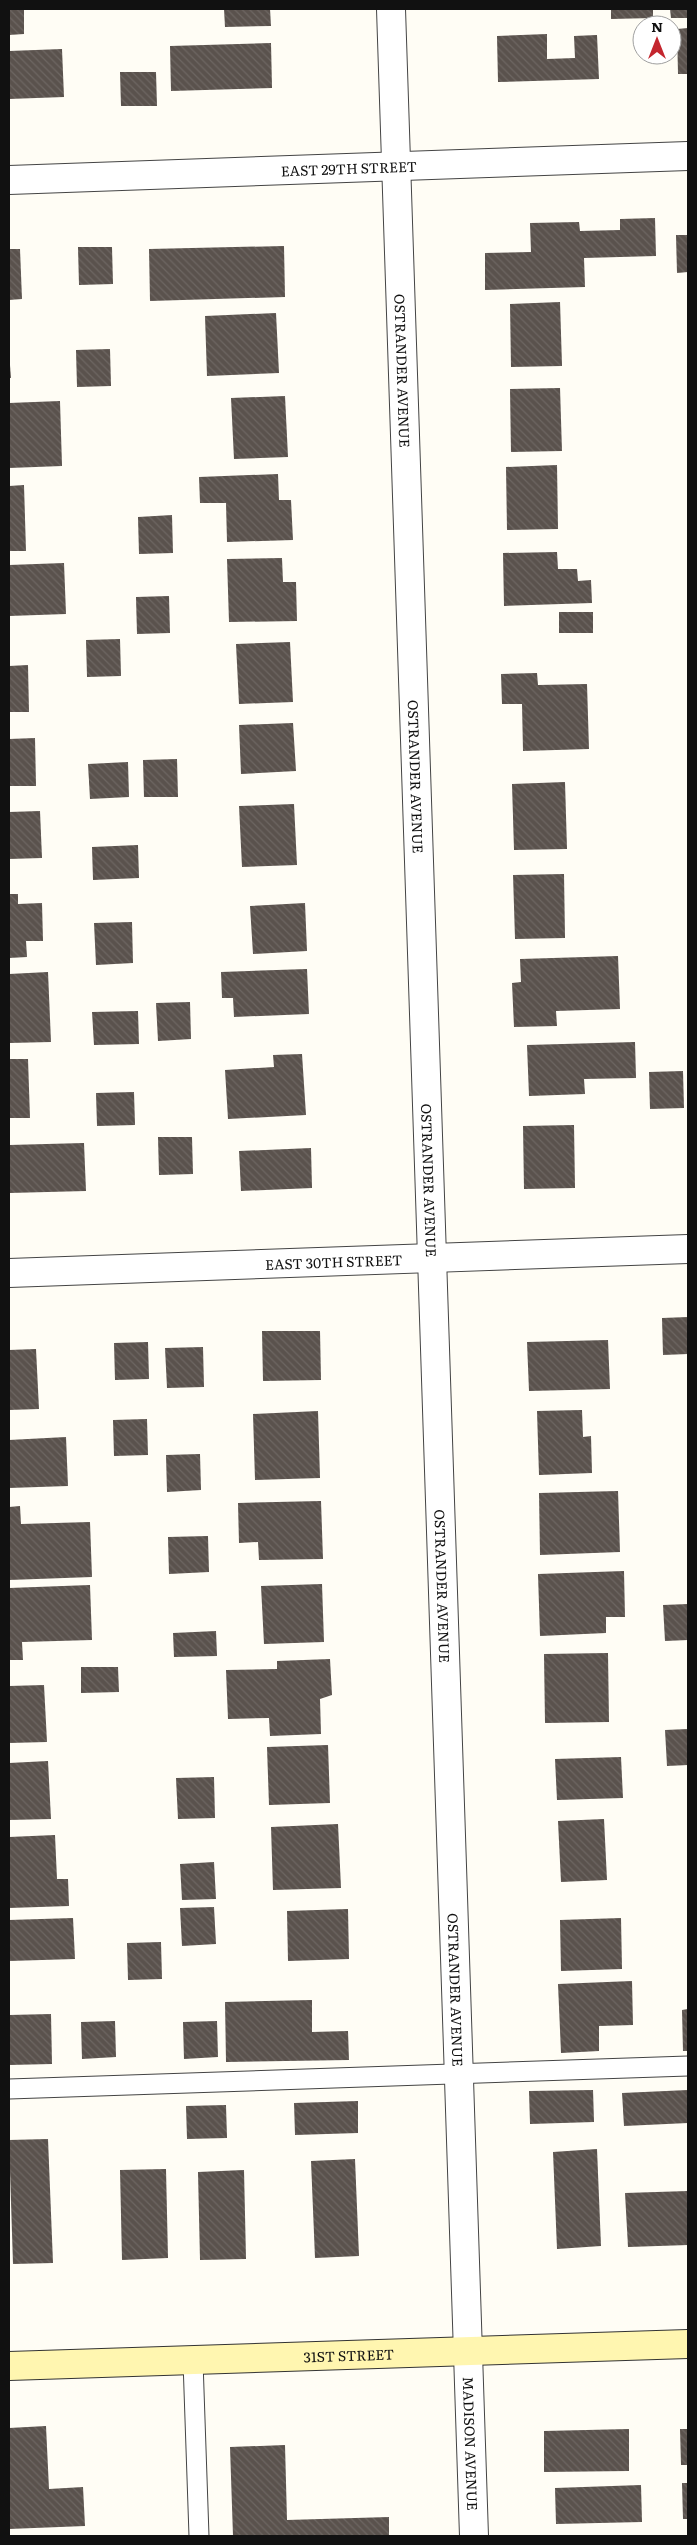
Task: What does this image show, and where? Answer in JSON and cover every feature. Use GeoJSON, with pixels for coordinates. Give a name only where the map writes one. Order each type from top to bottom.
{"type":"FeatureCollection","features":[{"type":"Feature","properties":{"kind":"main road","name":"31ST STREET"},"geometry":{"type":"LineString","coordinates":[[9,2366],[688,2344]]}},
{"type":"Feature","properties":{"kind":"street","name":"OSTRANDER AVENUE"},"geometry":{"type":"LineString","coordinates":[[391,9],[468,2352]]}},
{"type":"Feature","properties":{"kind":"street","name":"EAST 29TH STREET"},"geometry":{"type":"LineString","coordinates":[[9,180],[688,156]]}},
{"type":"Feature","properties":{"kind":"street","name":"EAST 30TH STREET"},"geometry":{"type":"LineString","coordinates":[[9,1273],[688,1249]]}},
{"type":"Feature","properties":{"kind":"street","name":"MADISON AVENUE"},"geometry":{"type":"LineString","coordinates":[[468,2352],[474,2536]]}},
{"type":"Feature","properties":{"kind":"lane"},"geometry":{"type":"LineString","coordinates":[[9,2089],[688,2066]]}},
{"type":"Feature","properties":{"kind":"lane"},"geometry":{"type":"LineString","coordinates":[[193,2361],[199,2536]]}},
{"type":"Feature","properties":{"kind":"building"},"geometry":{"type":"Polygon","coordinates":[[[9,9],[24,9],[24,34],[9,35],[9,9]]]}},
{"type":"Feature","properties":{"kind":"building"},"geometry":{"type":"Polygon","coordinates":[[[224,9],[270,9],[271,26],[225,27],[224,9]]]}},
{"type":"Feature","properties":{"kind":"building"},"geometry":{"type":"Polygon","coordinates":[[[611,9],[653,9],[653,15],[632,15],[632,18],[611,19],[611,9]]]}},
{"type":"Feature","properties":{"kind":"building"},"geometry":{"type":"Polygon","coordinates":[[[670,9],[688,9],[688,18],[682,18],[682,15],[671,15],[670,9]]]}},
{"type":"Feature","properties":{"kind":"building"},"geometry":{"type":"Polygon","coordinates":[[[688,28],[688,74],[678,74],[678,65],[682,65],[682,29],[688,28]]]}},
{"type":"Feature","properties":{"kind":"building"},"geometry":{"type":"Polygon","coordinates":[[[547,34],[547,59],[575,58],[574,36],[597,35],[599,79],[498,82],[497,36],[547,34]]]}},
{"type":"Feature","properties":{"kind":"building"},"geometry":{"type":"Polygon","coordinates":[[[271,43],[272,88],[171,91],[170,46],[271,43]]]}},
{"type":"Feature","properties":{"kind":"building"},"geometry":{"type":"Polygon","coordinates":[[[62,49],[64,97],[9,99],[9,51],[62,49]]]}},
{"type":"Feature","properties":{"kind":"building"},"geometry":{"type":"Polygon","coordinates":[[[120,72],[156,72],[157,106],[121,106],[120,72]]]}},
{"type":"Feature","properties":{"kind":"building"},"geometry":{"type":"Polygon","coordinates":[[[655,218],[656,256],[584,258],[585,287],[485,290],[485,253],[531,252],[530,223],[579,222],[580,231],[620,230],[620,219],[655,218]]]}},
{"type":"Feature","properties":{"kind":"building"},"geometry":{"type":"Polygon","coordinates":[[[676,235],[688,235],[688,272],[677,273],[676,235]]]}},
{"type":"Feature","properties":{"kind":"building"},"geometry":{"type":"Polygon","coordinates":[[[284,246],[285,297],[150,301],[149,249],[284,246]]]}},
{"type":"Feature","properties":{"kind":"building"},"geometry":{"type":"Polygon","coordinates":[[[78,247],[112,247],[113,284],[79,285],[78,247]]]}},
{"type":"Feature","properties":{"kind":"building"},"geometry":{"type":"Polygon","coordinates":[[[9,249],[20,249],[22,299],[9,300],[9,249]]]}},
{"type":"Feature","properties":{"kind":"building"},"geometry":{"type":"Polygon","coordinates":[[[560,302],[562,366],[511,367],[510,304],[560,302]]]}},
{"type":"Feature","properties":{"kind":"building"},"geometry":{"type":"Polygon","coordinates":[[[276,313],[279,373],[207,376],[205,316],[276,313]]]}},
{"type":"Feature","properties":{"kind":"building"},"geometry":{"type":"Polygon","coordinates":[[[110,349],[111,386],[77,387],[76,350],[110,349]]]}},
{"type":"Feature","properties":{"kind":"building"},"geometry":{"type":"Polygon","coordinates":[[[10,365],[11,378],[9,378],[10,365]]]}},
{"type":"Feature","properties":{"kind":"building"},"geometry":{"type":"Polygon","coordinates":[[[560,388],[562,451],[511,452],[510,389],[560,388]]]}},
{"type":"Feature","properties":{"kind":"building"},"geometry":{"type":"Polygon","coordinates":[[[285,396],[288,457],[234,459],[231,398],[285,396]]]}},
{"type":"Feature","properties":{"kind":"building"},"geometry":{"type":"Polygon","coordinates":[[[60,401],[62,466],[9,468],[9,403],[60,401]]]}},
{"type":"Feature","properties":{"kind":"building"},"geometry":{"type":"Polygon","coordinates":[[[557,465],[558,529],[507,530],[506,467],[557,465]]]}},
{"type":"Feature","properties":{"kind":"building"},"geometry":{"type":"Polygon","coordinates":[[[278,474],[279,500],[291,500],[293,540],[227,542],[226,503],[200,503],[199,477],[278,474]]]}},
{"type":"Feature","properties":{"kind":"building"},"geometry":{"type":"Polygon","coordinates":[[[24,485],[26,551],[9,551],[9,486],[24,485]]]}},
{"type":"Feature","properties":{"kind":"building"},"geometry":{"type":"Polygon","coordinates":[[[172,515],[173,553],[139,554],[138,517],[172,515]]]}},
{"type":"Feature","properties":{"kind":"building"},"geometry":{"type":"Polygon","coordinates":[[[557,552],[558,569],[577,569],[578,581],[591,580],[592,603],[504,606],[503,553],[557,552]]]}},
{"type":"Feature","properties":{"kind":"building"},"geometry":{"type":"Polygon","coordinates":[[[282,558],[283,582],[296,582],[297,621],[229,622],[227,559],[282,558]]]}},
{"type":"Feature","properties":{"kind":"building"},"geometry":{"type":"Polygon","coordinates":[[[64,563],[66,614],[9,616],[9,565],[64,563]]]}},
{"type":"Feature","properties":{"kind":"building"},"geometry":{"type":"Polygon","coordinates":[[[169,596],[170,633],[137,634],[136,597],[169,596]]]}},
{"type":"Feature","properties":{"kind":"building"},"geometry":{"type":"Polygon","coordinates":[[[559,612],[593,612],[593,633],[559,633],[559,612]]]}},
{"type":"Feature","properties":{"kind":"building"},"geometry":{"type":"Polygon","coordinates":[[[120,639],[121,676],[87,677],[86,640],[120,639]]]}},
{"type":"Feature","properties":{"kind":"building"},"geometry":{"type":"Polygon","coordinates":[[[290,642],[293,702],[239,704],[236,644],[290,642]]]}},
{"type":"Feature","properties":{"kind":"building"},"geometry":{"type":"Polygon","coordinates":[[[28,665],[29,712],[9,712],[9,666],[28,665]]]}},
{"type":"Feature","properties":{"kind":"building"},"geometry":{"type":"Polygon","coordinates":[[[537,673],[538,685],[587,684],[589,749],[523,751],[522,704],[502,704],[501,674],[537,673]]]}},
{"type":"Feature","properties":{"kind":"building"},"geometry":{"type":"Polygon","coordinates":[[[293,723],[296,771],[241,774],[239,725],[293,723]]]}},
{"type":"Feature","properties":{"kind":"building"},"geometry":{"type":"Polygon","coordinates":[[[35,738],[36,786],[9,786],[9,739],[35,738]]]}},
{"type":"Feature","properties":{"kind":"building"},"geometry":{"type":"Polygon","coordinates":[[[177,759],[178,797],[144,797],[143,760],[177,759]]]}},
{"type":"Feature","properties":{"kind":"building"},"geometry":{"type":"Polygon","coordinates":[[[128,762],[129,797],[90,799],[88,764],[128,762]]]}},
{"type":"Feature","properties":{"kind":"building"},"geometry":{"type":"Polygon","coordinates":[[[565,782],[567,849],[514,850],[512,784],[565,782]]]}},
{"type":"Feature","properties":{"kind":"building"},"geometry":{"type":"Polygon","coordinates":[[[294,804],[297,865],[242,867],[239,806],[294,804]]]}},
{"type":"Feature","properties":{"kind":"building"},"geometry":{"type":"Polygon","coordinates":[[[40,811],[42,858],[9,859],[9,812],[40,811]]]}},
{"type":"Feature","properties":{"kind":"building"},"geometry":{"type":"Polygon","coordinates":[[[138,845],[139,878],[93,880],[92,847],[138,845]]]}},
{"type":"Feature","properties":{"kind":"building"},"geometry":{"type":"Polygon","coordinates":[[[564,874],[565,938],[515,939],[513,875],[564,874]]]}},
{"type":"Feature","properties":{"kind":"building"},"geometry":{"type":"Polygon","coordinates":[[[9,894],[18,894],[18,904],[42,903],[43,941],[26,941],[27,957],[9,958],[9,894]]]}},
{"type":"Feature","properties":{"kind":"building"},"geometry":{"type":"Polygon","coordinates":[[[305,903],[307,951],[253,954],[250,906],[305,903]]]}},
{"type":"Feature","properties":{"kind":"building"},"geometry":{"type":"Polygon","coordinates":[[[132,922],[133,963],[96,965],[94,923],[132,922]]]}},
{"type":"Feature","properties":{"kind":"building"},"geometry":{"type":"Polygon","coordinates":[[[618,956],[620,1009],[556,1011],[557,1026],[514,1027],[512,983],[521,982],[520,959],[618,956]]]}},
{"type":"Feature","properties":{"kind":"building"},"geometry":{"type":"Polygon","coordinates":[[[307,969],[309,1014],[234,1017],[233,998],[222,998],[221,972],[307,969]]]}},
{"type":"Feature","properties":{"kind":"building"},"geometry":{"type":"Polygon","coordinates":[[[48,972],[51,1042],[9,1043],[9,974],[48,972]]]}},
{"type":"Feature","properties":{"kind":"building"},"geometry":{"type":"Polygon","coordinates":[[[190,1002],[191,1039],[158,1041],[156,1003],[190,1002]]]}},
{"type":"Feature","properties":{"kind":"building"},"geometry":{"type":"Polygon","coordinates":[[[138,1011],[139,1044],[94,1045],[92,1012],[138,1011]]]}},
{"type":"Feature","properties":{"kind":"building"},"geometry":{"type":"Polygon","coordinates":[[[635,1042],[636,1078],[584,1079],[585,1094],[529,1096],[527,1045],[635,1042]]]}},
{"type":"Feature","properties":{"kind":"building"},"geometry":{"type":"Polygon","coordinates":[[[302,1054],[306,1115],[228,1119],[225,1070],[274,1067],[273,1055],[302,1054]]]}},
{"type":"Feature","properties":{"kind":"building"},"geometry":{"type":"Polygon","coordinates":[[[9,1059],[28,1059],[30,1118],[9,1118],[9,1059]]]}},
{"type":"Feature","properties":{"kind":"building"},"geometry":{"type":"Polygon","coordinates":[[[683,1071],[684,1108],[650,1109],[649,1072],[683,1071]]]}},
{"type":"Feature","properties":{"kind":"building"},"geometry":{"type":"Polygon","coordinates":[[[134,1092],[135,1125],[97,1126],[96,1093],[134,1092]]]}},
{"type":"Feature","properties":{"kind":"building"},"geometry":{"type":"Polygon","coordinates":[[[574,1125],[575,1188],[524,1189],[523,1126],[574,1125]]]}},
{"type":"Feature","properties":{"kind":"building"},"geometry":{"type":"Polygon","coordinates":[[[158,1137],[192,1137],[193,1174],[159,1175],[158,1137]]]}},
{"type":"Feature","properties":{"kind":"building"},"geometry":{"type":"Polygon","coordinates":[[[84,1143],[86,1191],[9,1193],[9,1145],[84,1143]]]}},
{"type":"Feature","properties":{"kind":"building"},"geometry":{"type":"Polygon","coordinates":[[[311,1148],[312,1188],[241,1191],[239,1151],[311,1148]]]}},
{"type":"Feature","properties":{"kind":"building"},"geometry":{"type":"Polygon","coordinates":[[[688,1317],[688,1354],[663,1355],[662,1318],[688,1317]]]}},
{"type":"Feature","properties":{"kind":"building"},"geometry":{"type":"Polygon","coordinates":[[[262,1331],[320,1331],[321,1380],[263,1381],[262,1331]]]}},
{"type":"Feature","properties":{"kind":"building"},"geometry":{"type":"Polygon","coordinates":[[[608,1340],[610,1389],[529,1391],[527,1342],[608,1340]]]}},
{"type":"Feature","properties":{"kind":"building"},"geometry":{"type":"Polygon","coordinates":[[[148,1342],[149,1379],[115,1380],[114,1343],[148,1342]]]}},
{"type":"Feature","properties":{"kind":"building"},"geometry":{"type":"Polygon","coordinates":[[[203,1347],[204,1387],[167,1388],[165,1348],[203,1347]]]}},
{"type":"Feature","properties":{"kind":"building"},"geometry":{"type":"Polygon","coordinates":[[[36,1349],[39,1409],[9,1410],[9,1350],[36,1349]]]}},
{"type":"Feature","properties":{"kind":"building"},"geometry":{"type":"Polygon","coordinates":[[[582,1410],[583,1437],[591,1436],[592,1473],[539,1475],[537,1411],[582,1410]]]}},
{"type":"Feature","properties":{"kind":"building"},"geometry":{"type":"Polygon","coordinates":[[[318,1411],[320,1478],[255,1480],[253,1414],[318,1411]]]}},
{"type":"Feature","properties":{"kind":"building"},"geometry":{"type":"Polygon","coordinates":[[[147,1419],[148,1455],[114,1456],[113,1420],[147,1419]]]}},
{"type":"Feature","properties":{"kind":"building"},"geometry":{"type":"Polygon","coordinates":[[[66,1437],[68,1486],[9,1488],[9,1440],[66,1437]]]}},
{"type":"Feature","properties":{"kind":"building"},"geometry":{"type":"Polygon","coordinates":[[[200,1454],[201,1490],[167,1492],[166,1455],[200,1454]]]}},
{"type":"Feature","properties":{"kind":"building"},"geometry":{"type":"Polygon","coordinates":[[[618,1491],[620,1552],[540,1555],[539,1493],[618,1491]]]}},
{"type":"Feature","properties":{"kind":"building"},"geometry":{"type":"Polygon","coordinates":[[[321,1501],[323,1559],[259,1560],[258,1542],[239,1543],[238,1503],[321,1501]]]}},
{"type":"Feature","properties":{"kind":"building"},"geometry":{"type":"Polygon","coordinates":[[[20,1506],[21,1524],[90,1522],[92,1577],[9,1580],[9,1507],[20,1506]]]}},
{"type":"Feature","properties":{"kind":"building"},"geometry":{"type":"Polygon","coordinates":[[[208,1536],[209,1572],[169,1574],[168,1537],[208,1536]]]}},
{"type":"Feature","properties":{"kind":"building"},"geometry":{"type":"Polygon","coordinates":[[[624,1571],[625,1617],[606,1617],[606,1633],[540,1636],[538,1574],[624,1571]]]}},
{"type":"Feature","properties":{"kind":"building"},"geometry":{"type":"Polygon","coordinates":[[[322,1584],[324,1642],[264,1644],[261,1586],[322,1584]]]}},
{"type":"Feature","properties":{"kind":"building"},"geometry":{"type":"Polygon","coordinates":[[[90,1585],[92,1640],[22,1642],[23,1660],[9,1660],[9,1588],[90,1585]]]}},
{"type":"Feature","properties":{"kind":"building"},"geometry":{"type":"Polygon","coordinates":[[[688,1604],[688,1640],[665,1641],[663,1605],[688,1604]]]}},
{"type":"Feature","properties":{"kind":"building"},"geometry":{"type":"Polygon","coordinates":[[[216,1631],[217,1656],[174,1657],[173,1633],[216,1631]]]}},
{"type":"Feature","properties":{"kind":"building"},"geometry":{"type":"Polygon","coordinates":[[[608,1653],[609,1722],[545,1723],[544,1654],[608,1653]]]}},
{"type":"Feature","properties":{"kind":"building"},"geometry":{"type":"Polygon","coordinates":[[[330,1659],[332,1695],[320,1699],[321,1734],[270,1736],[269,1718],[228,1719],[226,1670],[277,1669],[277,1661],[330,1659]]]}},
{"type":"Feature","properties":{"kind":"building"},"geometry":{"type":"Polygon","coordinates":[[[81,1667],[118,1667],[119,1692],[81,1693],[81,1667]]]}},
{"type":"Feature","properties":{"kind":"building"},"geometry":{"type":"Polygon","coordinates":[[[44,1685],[47,1742],[9,1743],[9,1686],[44,1685]]]}},
{"type":"Feature","properties":{"kind":"building"},"geometry":{"type":"Polygon","coordinates":[[[688,1729],[688,1765],[667,1766],[665,1730],[688,1729]]]}},
{"type":"Feature","properties":{"kind":"building"},"geometry":{"type":"Polygon","coordinates":[[[328,1745],[330,1803],[269,1805],[267,1747],[328,1745]]]}},
{"type":"Feature","properties":{"kind":"building"},"geometry":{"type":"Polygon","coordinates":[[[621,1757],[623,1798],[557,1800],[555,1759],[621,1757]]]}},
{"type":"Feature","properties":{"kind":"building"},"geometry":{"type":"Polygon","coordinates":[[[48,1761],[51,1819],[9,1820],[9,1763],[48,1761]]]}},
{"type":"Feature","properties":{"kind":"building"},"geometry":{"type":"Polygon","coordinates":[[[214,1777],[215,1818],[178,1819],[176,1778],[214,1777]]]}},
{"type":"Feature","properties":{"kind":"building"},"geometry":{"type":"Polygon","coordinates":[[[604,1819],[607,1880],[561,1882],[558,1821],[604,1819]]]}},
{"type":"Feature","properties":{"kind":"building"},"geometry":{"type":"Polygon","coordinates":[[[338,1824],[341,1888],[273,1890],[271,1827],[338,1824]]]}},
{"type":"Feature","properties":{"kind":"building"},"geometry":{"type":"Polygon","coordinates":[[[55,1835],[57,1879],[68,1879],[69,1906],[9,1908],[9,1837],[55,1835]]]}},
{"type":"Feature","properties":{"kind":"building"},"geometry":{"type":"Polygon","coordinates":[[[214,1862],[216,1899],[182,1900],[180,1864],[214,1862]]]}},
{"type":"Feature","properties":{"kind":"building"},"geometry":{"type":"Polygon","coordinates":[[[214,1907],[216,1944],[182,1946],[180,1908],[214,1907]]]}},
{"type":"Feature","properties":{"kind":"building"},"geometry":{"type":"Polygon","coordinates":[[[348,1909],[349,1959],[288,1961],[287,1911],[348,1909]]]}},
{"type":"Feature","properties":{"kind":"building"},"geometry":{"type":"Polygon","coordinates":[[[73,1918],[75,1959],[9,1961],[9,1920],[73,1918]]]}},
{"type":"Feature","properties":{"kind":"building"},"geometry":{"type":"Polygon","coordinates":[[[621,1918],[622,1969],[561,1971],[560,1920],[621,1918]]]}},
{"type":"Feature","properties":{"kind":"building"},"geometry":{"type":"Polygon","coordinates":[[[161,1942],[162,1979],[128,1980],[127,1943],[161,1942]]]}},
{"type":"Feature","properties":{"kind":"building"},"geometry":{"type":"Polygon","coordinates":[[[632,1981],[633,2025],[599,2026],[599,2051],[561,2053],[558,1984],[632,1981]]]}},
{"type":"Feature","properties":{"kind":"building"},"geometry":{"type":"Polygon","coordinates":[[[312,2000],[312,2032],[348,2031],[349,2060],[226,2062],[225,2002],[312,2000]]]}},
{"type":"Feature","properties":{"kind":"building"},"geometry":{"type":"Polygon","coordinates":[[[688,2009],[688,2051],[683,2051],[682,2010],[688,2009]]]}},
{"type":"Feature","properties":{"kind":"building"},"geometry":{"type":"Polygon","coordinates":[[[51,2014],[52,2064],[9,2065],[9,2015],[51,2014]]]}},
{"type":"Feature","properties":{"kind":"building"},"geometry":{"type":"Polygon","coordinates":[[[115,2021],[116,2057],[82,2059],[81,2022],[115,2021]]]}},
{"type":"Feature","properties":{"kind":"building"},"geometry":{"type":"Polygon","coordinates":[[[217,2021],[218,2057],[184,2059],[183,2022],[217,2021]]]}},
{"type":"Feature","properties":{"kind":"building"},"geometry":{"type":"Polygon","coordinates":[[[593,2090],[594,2122],[530,2124],[529,2091],[593,2090]]]}},
{"type":"Feature","properties":{"kind":"building"},"geometry":{"type":"Polygon","coordinates":[[[688,2090],[688,2123],[624,2126],[622,2093],[688,2090]]]}},
{"type":"Feature","properties":{"kind":"building"},"geometry":{"type":"Polygon","coordinates":[[[358,2101],[358,2133],[295,2135],[294,2103],[358,2101]]]}},
{"type":"Feature","properties":{"kind":"building"},"geometry":{"type":"Polygon","coordinates":[[[226,2105],[227,2138],[187,2139],[186,2106],[226,2105]]]}},
{"type":"Feature","properties":{"kind":"building"},"geometry":{"type":"Polygon","coordinates":[[[48,2139],[53,2263],[13,2264],[9,2140],[48,2139]]]}},
{"type":"Feature","properties":{"kind":"building"},"geometry":{"type":"Polygon","coordinates":[[[597,2149],[601,2246],[557,2249],[553,2152],[597,2149]]]}},
{"type":"Feature","properties":{"kind":"building"},"geometry":{"type":"Polygon","coordinates":[[[355,2159],[359,2256],[315,2258],[311,2161],[355,2159]]]}},
{"type":"Feature","properties":{"kind":"building"},"geometry":{"type":"Polygon","coordinates":[[[166,2169],[168,2258],[122,2260],[120,2170],[166,2169]]]}},
{"type":"Feature","properties":{"kind":"building"},"geometry":{"type":"Polygon","coordinates":[[[244,2170],[246,2259],[200,2260],[198,2172],[244,2170]]]}},
{"type":"Feature","properties":{"kind":"building"},"geometry":{"type":"Polygon","coordinates":[[[688,2191],[688,2245],[628,2247],[625,2193],[688,2191]]]}},
{"type":"Feature","properties":{"kind":"building"},"geometry":{"type":"Polygon","coordinates":[[[46,2426],[49,2489],[83,2487],[85,2526],[9,2529],[9,2428],[46,2426]]]}},
{"type":"Feature","properties":{"kind":"building"},"geometry":{"type":"Polygon","coordinates":[[[629,2429],[629,2471],[544,2472],[544,2431],[629,2429]]]}},
{"type":"Feature","properties":{"kind":"building"},"geometry":{"type":"Polygon","coordinates":[[[680,2429],[688,2429],[688,2465],[681,2465],[680,2429]]]}},
{"type":"Feature","properties":{"kind":"building"},"geometry":{"type":"Polygon","coordinates":[[[285,2445],[287,2520],[389,2517],[389,2536],[233,2536],[230,2447],[285,2445]]]}},
{"type":"Feature","properties":{"kind":"building"},"geometry":{"type":"Polygon","coordinates":[[[682,2483],[688,2483],[688,2519],[683,2519],[682,2483]]]}},
{"type":"Feature","properties":{"kind":"building"},"geometry":{"type":"Polygon","coordinates":[[[641,2485],[642,2522],[556,2524],[555,2488],[641,2485]]]}}]}
